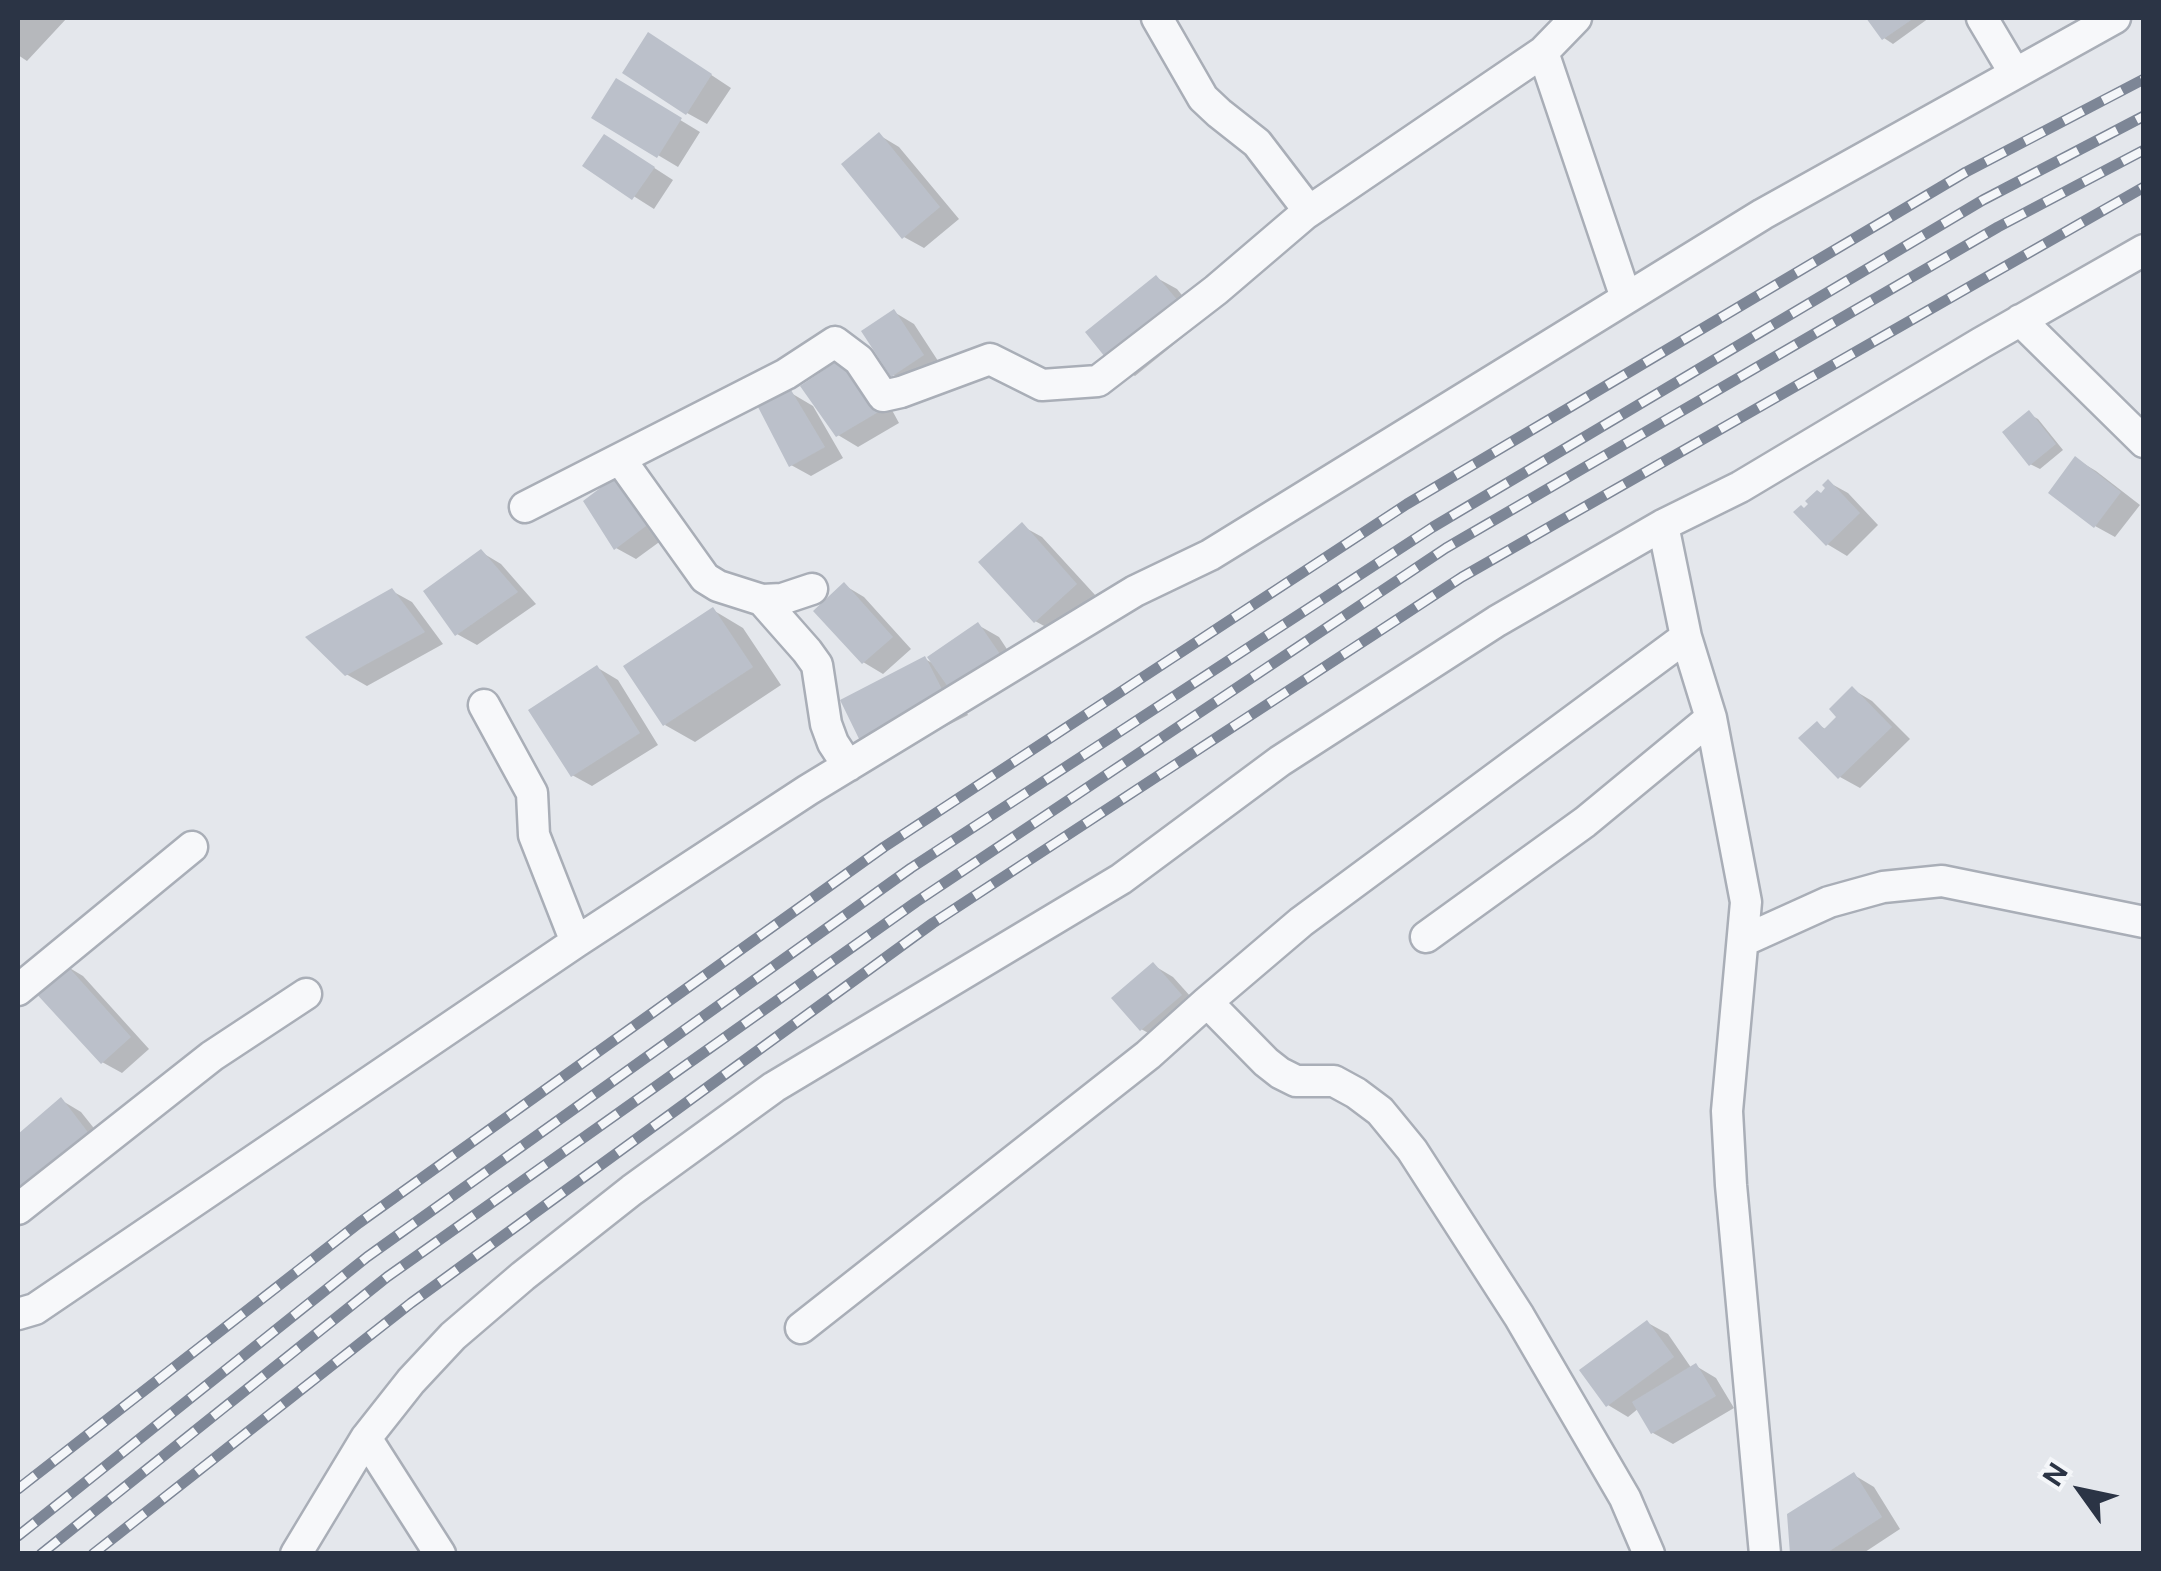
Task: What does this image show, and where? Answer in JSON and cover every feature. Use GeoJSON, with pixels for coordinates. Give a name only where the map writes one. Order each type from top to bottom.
{"type":"FeatureCollection","features":[{"type":"Feature","properties":{"kind":"street"},"geometry":{"type":"LineString","coordinates":[[1157,18],[1203,98],[1257,143],[1308,212]]}},
{"type":"Feature","properties":{"kind":"street"},"geometry":{"type":"LineString","coordinates":[[525,507],[786,374],[834,342],[860,360],[883,396],[990,360],[1042,385],[1098,381],[1216,290],[1308,212],[1543,52],[1576,18]]}},
{"type":"Feature","properties":{"kind":"street"},"geometry":{"type":"LineString","coordinates":[[1982,18],[2014,72]]}},
{"type":"Feature","properties":{"kind":"street"},"geometry":{"type":"LineString","coordinates":[[18,1314],[36,1309],[576,942],[808,790],[1136,591],[1210,555],[1763,214],[2115,18]]}},
{"type":"Feature","properties":{"kind":"street"},"geometry":{"type":"LineString","coordinates":[[1543,52],[1626,298]]}},
{"type":"Feature","properties":{"kind":"street"},"geometry":{"type":"LineString","coordinates":[[296,1554],[366,1438],[411,1381],[454,1336],[632,1190],[774,1087],[1122,879],[1295,752],[1497,621],[1663,525],[1740,487],[2144,250]]}},
{"type":"Feature","properties":{"kind":"street"},"geometry":{"type":"LineString","coordinates":[[2020,320],[2144,442]]}},
{"type":"Feature","properties":{"kind":"street"},"geometry":{"type":"LineString","coordinates":[[620,459],[705,578],[762,600],[782,599],[812,589]]}},
{"type":"Feature","properties":{"kind":"street"},"geometry":{"type":"LineString","coordinates":[[1663,525],[1686,637],[1711,718],[1746,902],[1727,1111],[1765,1554]]}},
{"type":"Feature","properties":{"kind":"street"},"geometry":{"type":"LineString","coordinates":[[762,600],[817,665],[826,724],[848,766]]}},
{"type":"Feature","properties":{"kind":"street"},"geometry":{"type":"LineString","coordinates":[[800,1328],[1148,1055],[1301,922],[1686,637]]}},
{"type":"Feature","properties":{"kind":"street"},"geometry":{"type":"LineString","coordinates":[[484,704],[532,793],[534,835],[576,942]]}},
{"type":"Feature","properties":{"kind":"street"},"geometry":{"type":"LineString","coordinates":[[1426,936],[1586,822],[1711,718]]}},
{"type":"Feature","properties":{"kind":"street"},"geometry":{"type":"LineString","coordinates":[[18,990],[192,846]]}},
{"type":"Feature","properties":{"kind":"street"},"geometry":{"type":"LineString","coordinates":[[1744,940],[1828,902],[1883,887],[1942,881],[2144,922]]}},
{"type":"Feature","properties":{"kind":"street"},"geometry":{"type":"LineString","coordinates":[[18,1209],[212,1056],[306,994]]}},
{"type":"Feature","properties":{"kind":"street"},"geometry":{"type":"LineString","coordinates":[[1206,1002],[1280,1073],[1296,1080],[1334,1082],[1356,1094],[1380,1112],[1412,1150],[1519,1316],[1625,1498],[1649,1554]]}},
{"type":"Feature","properties":{"kind":"street"},"geometry":{"type":"LineString","coordinates":[[366,1438],[440,1554]]}},
{"type":"Feature","properties":{"kind":"building"},"geometry":{"type":"Polygon","coordinates":[[[1866,18],[1914,18],[1882,40],[1866,18]]]}},
{"type":"Feature","properties":{"kind":"building"},"geometry":{"type":"Polygon","coordinates":[[[648,32],[712,74],[686,115],[622,73],[648,32]]]}},
{"type":"Feature","properties":{"kind":"building"},"geometry":{"type":"Polygon","coordinates":[[[616,78],[682,118],[657,158],[591,118],[616,78]]]}},
{"type":"Feature","properties":{"kind":"building"},"geometry":{"type":"Polygon","coordinates":[[[879,132],[940,207],[902,239],[841,164],[879,132]]]}},
{"type":"Feature","properties":{"kind":"building"},"geometry":{"type":"Polygon","coordinates":[[[604,134],[655,167],[632,200],[582,166],[604,134]]]}},
{"type":"Feature","properties":{"kind":"building"},"geometry":{"type":"Polygon","coordinates":[[[1156,275],[1185,309],[1113,367],[1085,332],[1156,275]]]}},
{"type":"Feature","properties":{"kind":"building"},"geometry":{"type":"Polygon","coordinates":[[[894,309],[924,355],[891,377],[861,331],[894,309]]]}},
{"type":"Feature","properties":{"kind":"building"},"geometry":{"type":"Polygon","coordinates":[[[849,353],[880,411],[836,437],[800,386],[849,353]]]}},
{"type":"Feature","properties":{"kind":"building"},"geometry":{"type":"Polygon","coordinates":[[[791,390],[825,447],[789,467],[758,407],[791,390]]]}},
{"type":"Feature","properties":{"kind":"building"},"geometry":{"type":"Polygon","coordinates":[[[2029,410],[2056,444],[2029,466],[2002,432],[2029,410]]]}},
{"type":"Feature","properties":{"kind":"building"},"geometry":{"type":"Polygon","coordinates":[[[2075,456],[2121,492],[2094,528],[2048,493],[2075,456]]]}},
{"type":"Feature","properties":{"kind":"building"},"geometry":{"type":"Polygon","coordinates":[[[620,473],[654,520],[614,550],[583,501],[620,473]]]}},
{"type":"Feature","properties":{"kind":"building"},"geometry":{"type":"Polygon","coordinates":[[[1828,479],[1860,513],[1826,546],[1793,512],[1801,505],[1804,508],[1808,504],[1805,501],[1817,490],[1821,493],[1828,479]]]}},
{"type":"Feature","properties":{"kind":"building"},"geometry":{"type":"Polygon","coordinates":[[[1022,522],[1077,584],[1034,623],[978,562],[1022,522]]]}},
{"type":"Feature","properties":{"kind":"building"},"geometry":{"type":"Polygon","coordinates":[[[481,549],[518,592],[455,636],[423,591],[481,549]]]}},
{"type":"Feature","properties":{"kind":"building"},"geometry":{"type":"Polygon","coordinates":[[[844,582],[893,637],[862,664],[813,611],[844,582]]]}},
{"type":"Feature","properties":{"kind":"building"},"geometry":{"type":"Polygon","coordinates":[[[392,588],[425,632],[345,676],[305,637],[392,588]]]}},
{"type":"Feature","properties":{"kind":"building"},"geometry":{"type":"Polygon","coordinates":[[[713,607],[753,667],[663,726],[623,666],[713,607]]]}},
{"type":"Feature","properties":{"kind":"building"},"geometry":{"type":"Polygon","coordinates":[[[978,622],[1004,660],[953,694],[927,657],[978,622]]]}},
{"type":"Feature","properties":{"kind":"building"},"geometry":{"type":"Polygon","coordinates":[[[925,656],[949,703],[863,747],[840,700],[925,656]]]}},
{"type":"Feature","properties":{"kind":"building"},"geometry":{"type":"Polygon","coordinates":[[[597,665],[640,733],[571,777],[528,710],[597,665]]]}},
{"type":"Feature","properties":{"kind":"building"},"geometry":{"type":"Polygon","coordinates":[[[1852,686],[1892,727],[1838,779],[1798,738],[1817,721],[1824,729],[1836,717],[1829,709],[1852,686]]]}},
{"type":"Feature","properties":{"kind":"building"},"geometry":{"type":"Polygon","coordinates":[[[63,961],[131,1037],[101,1064],[32,989],[63,961]]]}},
{"type":"Feature","properties":{"kind":"building"},"geometry":{"type":"Polygon","coordinates":[[[1153,962],[1182,995],[1140,1031],[1111,998],[1153,962]]]}},
{"type":"Feature","properties":{"kind":"building"},"geometry":{"type":"Polygon","coordinates":[[[61,1097],[90,1135],[18,1199],[18,1134],[61,1097]]]}},
{"type":"Feature","properties":{"kind":"building"},"geometry":{"type":"Polygon","coordinates":[[[1647,1320],[1674,1357],[1606,1407],[1579,1370],[1647,1320]]]}},
{"type":"Feature","properties":{"kind":"building"},"geometry":{"type":"Polygon","coordinates":[[[1696,1363],[1716,1396],[1651,1434],[1632,1402],[1696,1363]]]}},
{"type":"Feature","properties":{"kind":"building"},"geometry":{"type":"Polygon","coordinates":[[[1854,1472],[1882,1517],[1825,1554],[1790,1554],[1787,1514],[1854,1472]]]}},
{"type":"Feature","properties":{"kind":"railway"},"geometry":{"type":"LineString","coordinates":[[18,1489],[359,1223],[884,847],[1407,504],[1966,172],[2144,79]]}},
{"type":"Feature","properties":{"kind":"railway"},"geometry":{"type":"LineString","coordinates":[[18,1536],[367,1257],[911,868],[1433,527],[1983,200],[2144,116]]}},
{"type":"Feature","properties":{"kind":"railway"},"geometry":{"type":"LineString","coordinates":[[41,1554],[387,1277],[916,902],[1446,548],[1998,227],[2144,150]]}},
{"type":"Feature","properties":{"kind":"railway"},"geometry":{"type":"LineString","coordinates":[[93,1554],[411,1303],[933,923],[1462,577],[2144,187]]}}]}
